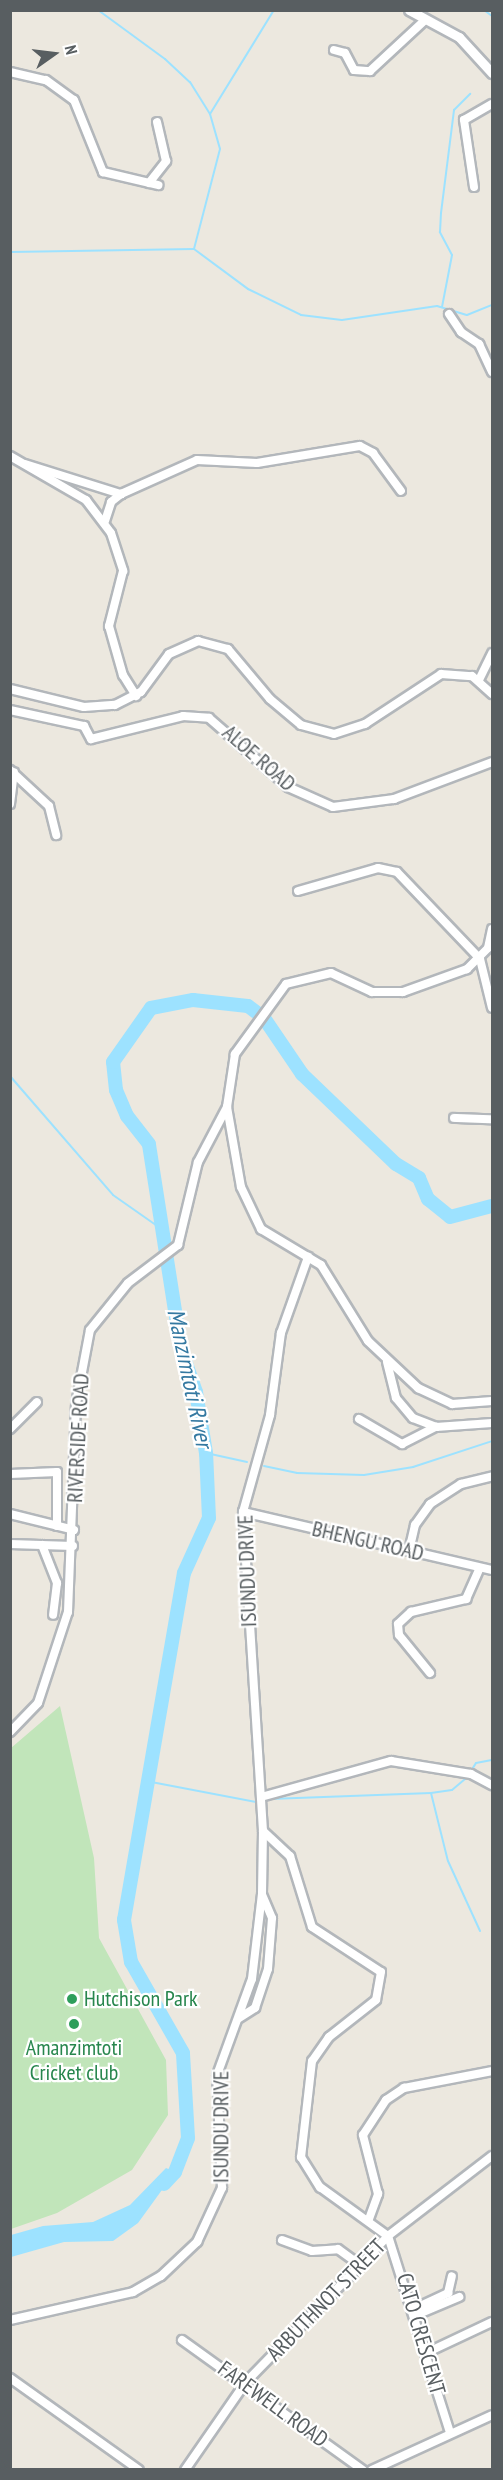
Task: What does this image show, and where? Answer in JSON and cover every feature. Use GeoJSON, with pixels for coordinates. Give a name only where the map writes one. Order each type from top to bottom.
{"type":"FeatureCollection","features":[{"type":"Feature","properties":{"kind":"street"},"geometry":{"type":"LineString","coordinates":[[409,10],[459,38],[492,73]]}},
{"type":"Feature","properties":{"kind":"street"},"geometry":{"type":"LineString","coordinates":[[334,50],[345,53],[354,70],[365,72],[425,20]]}},
{"type":"Feature","properties":{"kind":"street"},"geometry":{"type":"LineString","coordinates":[[10,72],[46,80],[74,100],[103,172],[158,185]]}},
{"type":"Feature","properties":{"kind":"street"},"geometry":{"type":"LineString","coordinates":[[474,187],[464,120],[492,104]]}},
{"type":"Feature","properties":{"kind":"street"},"geometry":{"type":"LineString","coordinates":[[149,183],[166,161],[157,122]]}},
{"type":"Feature","properties":{"kind":"street"},"geometry":{"type":"LineString","coordinates":[[449,314],[461,332],[479,344],[492,372]]}},
{"type":"Feature","properties":{"kind":"street"},"geometry":{"type":"LineString","coordinates":[[105,521],[111,502],[121,494],[197,460],[257,463],[360,446],[373,453],[400,491]]}},
{"type":"Feature","properties":{"kind":"street"},"geometry":{"type":"LineString","coordinates":[[10,456],[86,500],[105,521],[123,571],[109,626],[123,675],[136,696]]}},
{"type":"Feature","properties":{"kind":"street"},"geometry":{"type":"LineString","coordinates":[[25,464],[121,494]]}},
{"type":"Feature","properties":{"kind":"street"},"geometry":{"type":"LineString","coordinates":[[10,689],[98,708],[136,696],[169,654],[198,641],[228,649],[270,699],[301,725],[334,734],[365,724],[425,680],[456,673],[479,680],[492,694]]}},
{"type":"Feature","properties":{"kind":"street"},"geometry":{"type":"LineString","coordinates":[[479,680],[492,653]]}},
{"type":"Feature","properties":{"kind":"street","name":"ALOE ROAD"},"geometry":{"type":"LineString","coordinates":[[10,710],[84,726],[92,739],[183,716],[209,718],[288,787],[333,807],[386,801],[492,762]]}},
{"type":"Feature","properties":{"kind":"street"},"geometry":{"type":"LineString","coordinates":[[10,804],[12,771]]}},
{"type":"Feature","properties":{"kind":"street"},"geometry":{"type":"LineString","coordinates":[[12,771],[50,806],[56,835]]}},
{"type":"Feature","properties":{"kind":"street"},"geometry":{"type":"LineString","coordinates":[[298,891],[378,868],[393,870],[480,959],[492,1008]]}},
{"type":"Feature","properties":{"kind":"street"},"geometry":{"type":"LineString","coordinates":[[492,929],[480,959],[450,976],[403,992],[379,993],[331,973],[312,974],[286,984],[245,1035],[230,1070],[227,1107],[241,1187],[252,1217],[273,1239],[308,1257],[333,1280],[357,1325],[386,1360],[435,1398],[453,1404],[492,1401]]}},
{"type":"Feature","properties":{"kind":"street","name":"RIVERSIDE ROAD"},"geometry":{"type":"LineString","coordinates":[[10,1732],[38,1704],[68,1612],[74,1530],[75,1404],[90,1330],[105,1305],[147,1268],[178,1245],[198,1162],[227,1107]]}},
{"type":"Feature","properties":{"kind":"street"},"geometry":{"type":"LineString","coordinates":[[454,1118],[492,1119]]}},
{"type":"Feature","properties":{"kind":"street","name":"ISUNDU DRIVE"},"geometry":{"type":"LineString","coordinates":[[10,2320],[49,2307],[133,2292],[161,2276],[197,2242],[222,2188],[217,2075],[252,1979],[262,1894],[263,1831],[243,1512],[270,1415],[281,1333],[308,1257]]}},
{"type":"Feature","properties":{"kind":"street"},"geometry":{"type":"LineString","coordinates":[[386,1360],[399,1404],[436,1427]]}},
{"type":"Feature","properties":{"kind":"street"},"geometry":{"type":"LineString","coordinates":[[10,1429],[37,1402]]}},
{"type":"Feature","properties":{"kind":"street"},"geometry":{"type":"LineString","coordinates":[[358,1419],[402,1444],[436,1427],[492,1423]]}},
{"type":"Feature","properties":{"kind":"street"},"geometry":{"type":"LineString","coordinates":[[10,1474],[57,1472],[57,1526]]}},
{"type":"Feature","properties":{"kind":"street"},"geometry":{"type":"LineString","coordinates":[[409,1551],[416,1525],[430,1504],[461,1484],[492,1476]]}},
{"type":"Feature","properties":{"kind":"street","name":"BHENGU ROAD"},"geometry":{"type":"LineString","coordinates":[[243,1512],[492,1570]]}},
{"type":"Feature","properties":{"kind":"street"},"geometry":{"type":"LineString","coordinates":[[10,1514],[74,1530]]}},
{"type":"Feature","properties":{"kind":"street"},"geometry":{"type":"LineString","coordinates":[[10,1544],[73,1546]]}},
{"type":"Feature","properties":{"kind":"street"},"geometry":{"type":"LineString","coordinates":[[42,1545],[57,1583],[53,1615]]}},
{"type":"Feature","properties":{"kind":"street"},"geometry":{"type":"LineString","coordinates":[[430,1672],[399,1635],[398,1624],[406,1614],[466,1599],[480,1568]]}},
{"type":"Feature","properties":{"kind":"street"},"geometry":{"type":"LineString","coordinates":[[261,1797],[391,1761],[471,1774],[492,1785]]}},
{"type":"Feature","properties":{"kind":"street"},"geometry":{"type":"LineString","coordinates":[[263,1831],[290,1856],[312,1927],[381,1972],[376,2000],[329,2037],[312,2061],[301,2145],[313,2180],[369,2219],[388,2236]]}},
{"type":"Feature","properties":{"kind":"street","name":"ISUNDU DRIVE"},"geometry":{"type":"LineString","coordinates":[[239,2018],[255,2008],[267,1969],[272,1918],[262,1894]]}},
{"type":"Feature","properties":{"kind":"street"},"geometry":{"type":"LineString","coordinates":[[369,2219],[378,2194],[363,2134],[386,2100],[404,2088],[492,2071]]}},
{"type":"Feature","properties":{"kind":"street","name":"ARBUTHNOT STREET"},"geometry":{"type":"LineString","coordinates":[[185,2469],[246,2382],[388,2236],[492,2156]]}},
{"type":"Feature","properties":{"kind":"street","name":"CATO CRESCENT"},"geometry":{"type":"LineString","coordinates":[[388,2236],[415,2312],[450,2433]]}},
{"type":"Feature","properties":{"kind":"street"},"geometry":{"type":"LineString","coordinates":[[282,2241],[312,2251],[338,2249],[360,2265]]}},
{"type":"Feature","properties":{"kind":"street"},"geometry":{"type":"LineString","coordinates":[[415,2312],[448,2293],[452,2276]]}},
{"type":"Feature","properties":{"kind":"street"},"geometry":{"type":"LineString","coordinates":[[415,2312],[459,2297]]}},
{"type":"Feature","properties":{"kind":"street"},"geometry":{"type":"LineString","coordinates":[[426,2353],[492,2322]]}},
{"type":"Feature","properties":{"kind":"street","name":"FAREWELL ROAD"},"geometry":{"type":"LineString","coordinates":[[182,2340],[246,2382],[363,2469]]}},
{"type":"Feature","properties":{"kind":"street"},"geometry":{"type":"LineString","coordinates":[[10,2378],[139,2469]]}},
{"type":"Feature","properties":{"kind":"street"},"geometry":{"type":"LineString","coordinates":[[372,2469],[492,2415]]}},
{"type":"Feature","properties":{"kind":"green space","name":"Hutchison Park"},"geometry":{"type":"Polygon","coordinates":[[[60,1706],[94,1858],[99,1938],[166,2060],[168,2115],[132,2170],[57,2213],[11,2229],[11,1748],[60,1706]]]}},
{"type":"Feature","properties":{"kind":"water"},"geometry":{"type":"Polygon","coordinates":[[[166,2168],[175,2172],[138,2223],[113,2241],[64,2242],[11,2257],[11,2235],[43,2226],[93,2222],[130,2205],[166,2168]]]}},
{"type":"Feature","properties":{"kind":"waterway"},"geometry":{"type":"LineString","coordinates":[[98,10],[165,59],[190,82],[210,114],[220,149],[194,249]]}},
{"type":"Feature","properties":{"kind":"waterway"},"geometry":{"type":"LineString","coordinates":[[210,114],[274,10]]}},
{"type":"Feature","properties":{"kind":"waterway"},"geometry":{"type":"LineString","coordinates":[[484,10],[492,16]]}},
{"type":"Feature","properties":{"kind":"waterway"},"geometry":{"type":"LineString","coordinates":[[442,307],[452,255],[440,232],[454,110],[470,94]]}},
{"type":"Feature","properties":{"kind":"waterway"},"geometry":{"type":"LineString","coordinates":[[10,252],[194,249],[248,289],[301,315],[342,320],[437,306],[467,315],[492,305]]}},
{"type":"Feature","properties":{"kind":"waterway","name":"Manzimtoti River"},"geometry":{"type":"LineString","coordinates":[[164,2184],[175,2172],[188,2138],[183,2053],[131,1962],[124,1920],[184,1573],[209,1518],[206,1453],[196,1392],[181,1349],[149,1144],[127,1116],[116,1090],[113,1062],[151,1008],[193,1000],[248,1006],[264,1018],[302,1074],[396,1164],[419,1178],[428,1199],[450,1217],[492,1206]]}},
{"type":"Feature","properties":{"kind":"waterway"},"geometry":{"type":"LineString","coordinates":[[10,1076],[113,1195],[163,1230]]}},
{"type":"Feature","properties":{"kind":"waterway"},"geometry":{"type":"LineString","coordinates":[[264,1466],[297,1473],[364,1475],[413,1467],[492,1441]]}},
{"type":"Feature","properties":{"kind":"waterway"},"geometry":{"type":"LineString","coordinates":[[206,1453],[247,1462]]}},
{"type":"Feature","properties":{"kind":"waterway"},"geometry":{"type":"LineString","coordinates":[[471,1771],[476,1763],[492,1760]]}},
{"type":"Feature","properties":{"kind":"waterway"},"geometry":{"type":"LineString","coordinates":[[270,1799],[431,1793],[452,1790],[465,1779]]}},
{"type":"Feature","properties":{"kind":"waterway"},"geometry":{"type":"LineString","coordinates":[[146,1781],[256,1802]]}},
{"type":"Feature","properties":{"kind":"waterway"},"geometry":{"type":"LineString","coordinates":[[431,1793],[448,1861],[480,1931]]}},
{"type":"Feature","properties":{"kind":"place","name":"Hutchison Park"},"geometry":{"type":"Point","coordinates":[72,1999]}},
{"type":"Feature","properties":{"kind":"place","name":"Amanzimtoti Cricket club"},"geometry":{"type":"Point","coordinates":[74,2024]}}]}
